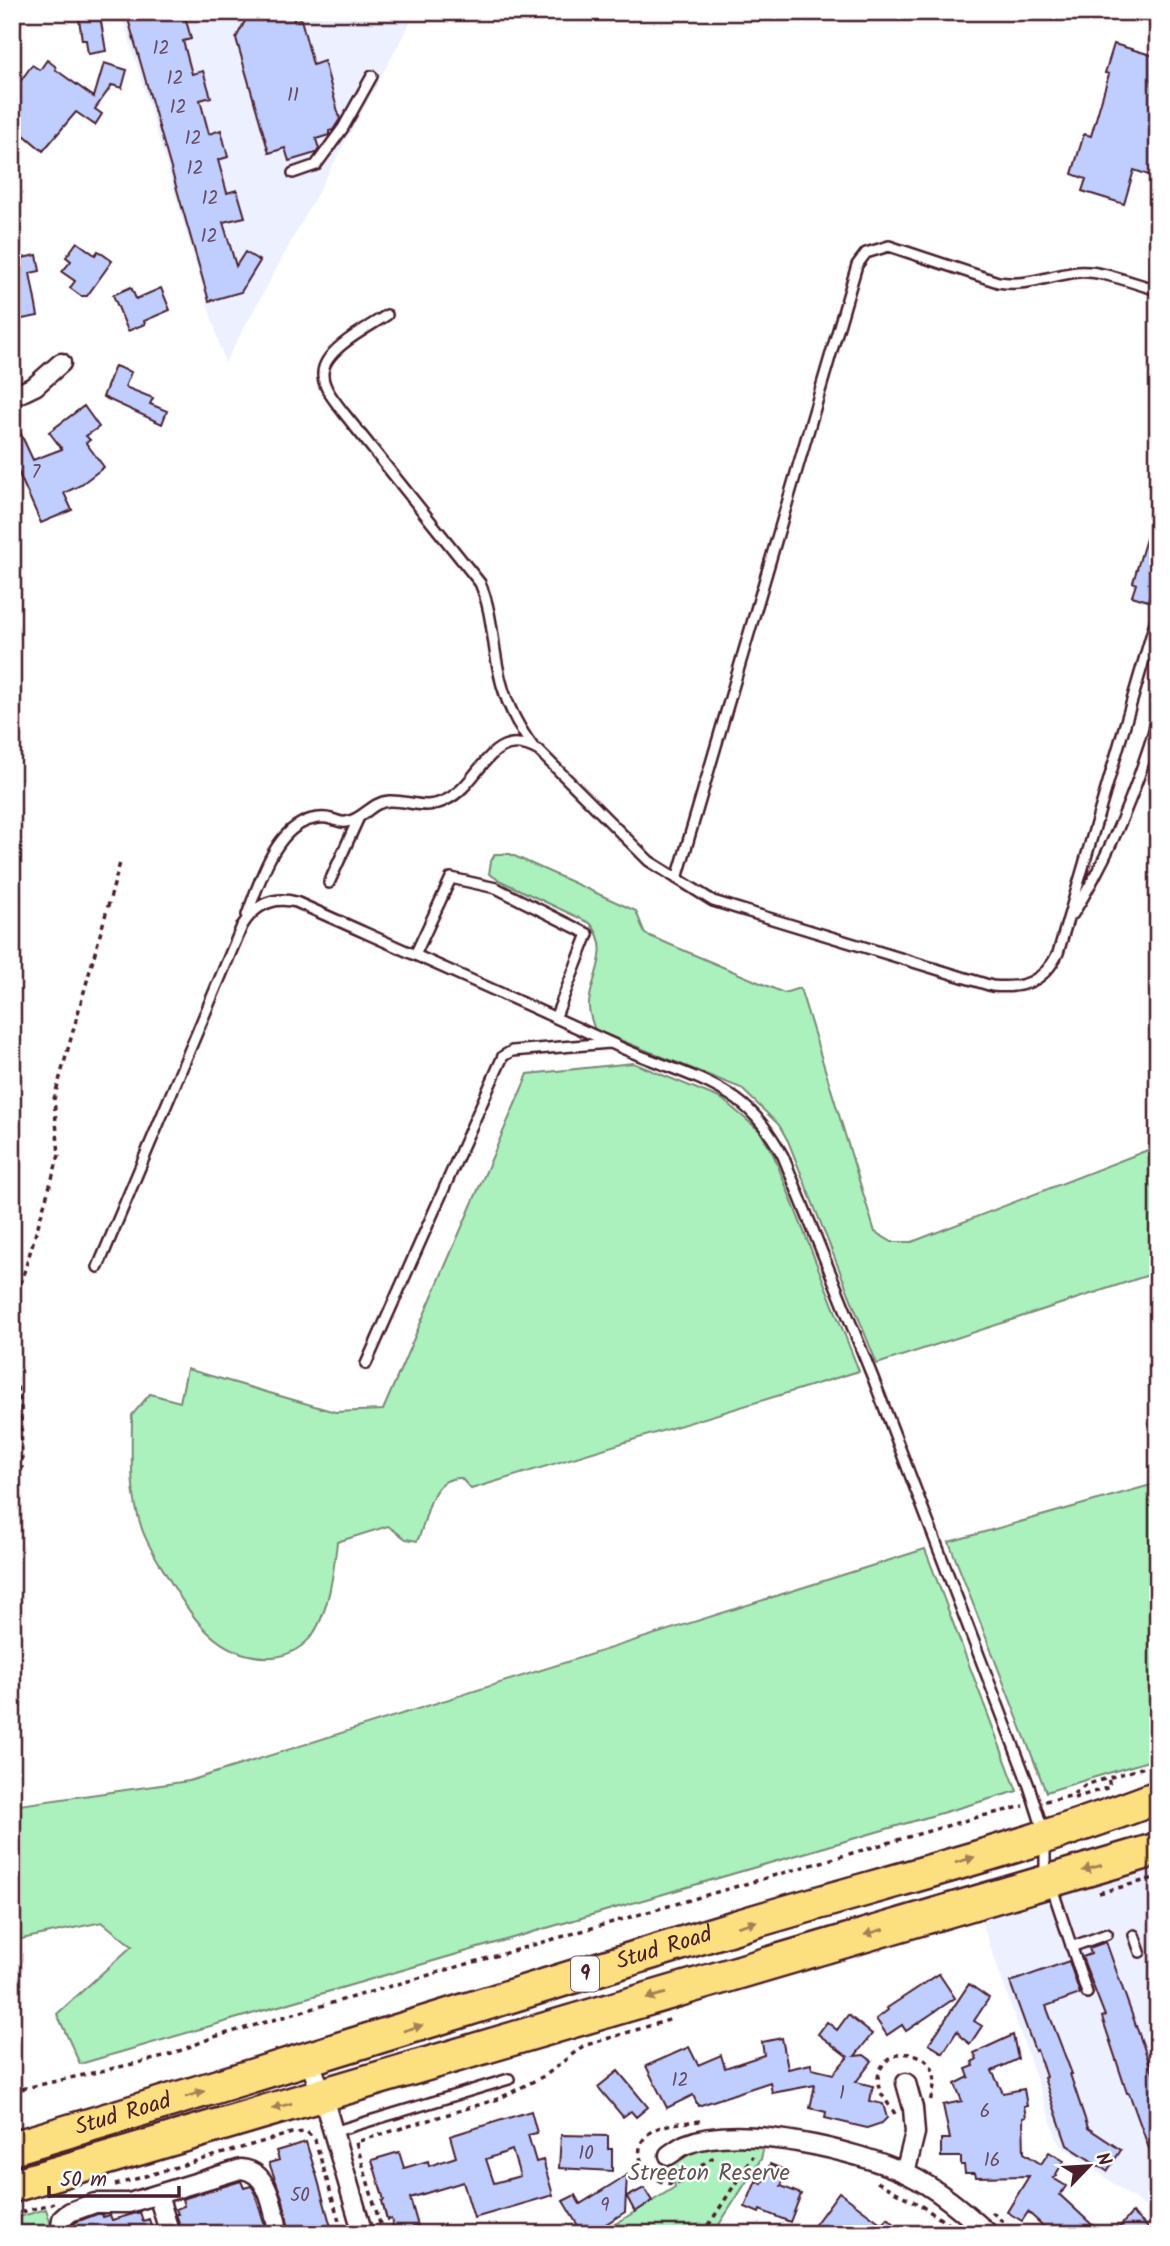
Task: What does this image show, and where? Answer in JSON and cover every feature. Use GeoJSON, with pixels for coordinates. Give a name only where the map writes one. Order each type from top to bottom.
{"type":"FeatureCollection","features":[{"type":"Feature","properties":{"kind":"highway","name":"Stud Road"},"geometry":{"type":"LineString","coordinates":[[12,2148],[309,2060],[721,1931],[1045,1836],[1158,1797]]}},
{"type":"Feature","properties":{"kind":"highway","name":"Stud Road"},"geometry":{"type":"LineString","coordinates":[[12,2186],[1158,1849]]}},
{"type":"Feature","properties":{"kind":"street"},"geometry":{"type":"LineString","coordinates":[[12,397],[35,386],[61,363]]}},
{"type":"Feature","properties":{"kind":"street"},"geometry":{"type":"LineString","coordinates":[[309,2060],[363,2234]]}},
{"type":"Feature","properties":{"kind":"street"},"geometry":{"type":"LineString","coordinates":[[905,2173],[915,2133],[913,2108],[906,2083]]}},
{"type":"Feature","properties":{"kind":"street"},"geometry":{"type":"LineString","coordinates":[[669,2155],[686,2144],[734,2136],[761,2137],[824,2147],[905,2173],[951,2201],[989,2234]]}},
{"type":"Feature","properties":{"kind":"street"},"geometry":{"type":"LineString","coordinates":[[60,2233],[62,2219],[75,2209],[102,2201],[129,2203],[235,2170],[246,2169],[256,2174],[264,2184],[279,2234]]}},
{"type":"Feature","properties":{"kind":"street"},"geometry":{"type":"LineString","coordinates":[[158,2194],[170,2234]]}},
{"type":"Feature","properties":{"kind":"lane"},"geometry":{"type":"LineString","coordinates":[[293,173],[316,165],[343,128],[372,76]]}},
{"type":"Feature","properties":{"kind":"lane"},"geometry":{"type":"LineString","coordinates":[[677,879],[853,278],[857,265],[866,253],[889,246],[1011,284],[1024,284],[1080,272],[1094,273],[1158,290]]}},
{"type":"Feature","properties":{"kind":"lane"},"geometry":{"type":"LineString","coordinates":[[387,315],[343,343],[325,365],[324,381],[342,412],[480,583],[490,613],[502,684],[516,720],[533,747]]}},
{"type":"Feature","properties":{"kind":"lane"},"geometry":{"type":"LineString","coordinates":[[98,1267],[264,873],[278,844],[300,824],[329,818],[344,823],[359,817],[373,805],[388,801],[436,805],[461,790],[489,755],[499,748],[514,743],[533,747],[649,861],[713,901],[992,986],[1011,988],[1040,977],[1054,962],[1158,612]]}},
{"type":"Feature","properties":{"kind":"lane"},"geometry":{"type":"LineString","coordinates":[[1066,926],[1083,900],[1106,852],[1155,738],[1158,717]]}},
{"type":"Feature","properties":{"kind":"lane"},"geometry":{"type":"LineString","coordinates":[[329,883],[359,817]]}},
{"type":"Feature","properties":{"kind":"lane"},"geometry":{"type":"LineString","coordinates":[[415,955],[451,877],[496,888],[588,934],[556,1016]]}},
{"type":"Feature","properties":{"kind":"lane"},"geometry":{"type":"LineString","coordinates":[[242,926],[254,911],[273,900],[296,902],[722,1090],[737,1099],[764,1124],[783,1156],[873,1378],[1035,1803],[1045,1836],[1045,1867],[1087,1993]]}},
{"type":"Feature","properties":{"kind":"lane"},"geometry":{"type":"LineString","coordinates":[[366,1364],[503,1056],[512,1051],[612,1043]]}},
{"type":"Feature","properties":{"kind":"lane"},"geometry":{"type":"LineString","coordinates":[[1071,1947],[1107,1934]]}},
{"type":"Feature","properties":{"kind":"lane"},"geometry":{"type":"LineString","coordinates":[[1134,1935],[1140,1952]]}},
{"type":"Feature","properties":{"kind":"lane"},"geometry":{"type":"LineString","coordinates":[[333,2132],[509,2080]]}},
{"type":"Feature","properties":{"kind":"path"},"geometry":{"type":"LineString","coordinates":[[12,1313],[59,1155],[54,1099],[120,863]]}},
{"type":"Feature","properties":{"kind":"path"},"geometry":{"type":"LineString","coordinates":[[12,1357],[21,1408],[22,1468],[12,1503]]}},
{"type":"Feature","properties":{"kind":"path"},"geometry":{"type":"LineString","coordinates":[[12,2091],[164,2057],[214,2037],[974,1818],[1071,1796],[1086,1785],[1158,1763]]}},
{"type":"Feature","properties":{"kind":"path"},"geometry":{"type":"LineString","coordinates":[[1074,1798],[1110,1787],[1108,1777]]}},
{"type":"Feature","properties":{"kind":"path"},"geometry":{"type":"LineString","coordinates":[[1097,1894],[1158,1877]]}},
{"type":"Feature","properties":{"kind":"path"},"geometry":{"type":"LineString","coordinates":[[383,2234],[356,2142],[498,2099],[539,2079],[583,2046],[674,2018]]}},
{"type":"Feature","properties":{"kind":"path"},"geometry":{"type":"LineString","coordinates":[[703,2234],[752,2156]]}},
{"type":"Feature","properties":{"kind":"path"},"geometry":{"type":"LineString","coordinates":[[876,2181],[956,2229]]}},
{"type":"Feature","properties":{"kind":"shaded area"},"geometry":{"type":"Polygon","coordinates":[[[121,12],[416,12],[225,363],[121,12]]]}},
{"type":"Feature","properties":{"kind":"shaded area"},"geometry":{"type":"Polygon","coordinates":[[[1158,1849],[1158,2051],[1152,2054],[1158,2070],[1158,2216],[1059,2144],[975,1902],[1158,1849]]]}},
{"type":"Feature","properties":{"kind":"green space"},"geometry":{"type":"Polygon","coordinates":[[[495,854],[510,854],[636,911],[645,934],[784,993],[800,988],[875,1232],[892,1242],[912,1242],[1158,1146],[1158,1272],[877,1364],[788,1141],[779,1125],[741,1088],[595,1030],[589,1007],[601,952],[597,933],[590,923],[489,874],[495,854]]]}},
{"type":"Feature","properties":{"kind":"green space"},"geometry":{"type":"Polygon","coordinates":[[[633,1063],[722,1099],[760,1131],[774,1156],[859,1371],[471,1489],[461,1478],[450,1480],[441,1484],[435,1492],[417,1541],[406,1539],[388,1526],[337,1542],[330,1590],[323,1614],[313,1634],[300,1647],[284,1655],[253,1656],[221,1643],[196,1620],[185,1605],[143,1532],[133,1485],[132,1415],[150,1394],[180,1402],[187,1369],[335,1412],[383,1410],[528,1074],[633,1063]]]}},
{"type":"Feature","properties":{"kind":"green space"},"geometry":{"type":"Polygon","coordinates":[[[1158,1483],[1158,1758],[1046,1792],[949,1542],[1158,1483]]]}},
{"type":"Feature","properties":{"kind":"green space"},"geometry":{"type":"Polygon","coordinates":[[[925,1549],[1017,1791],[80,2064],[57,2014],[132,1946],[102,1922],[12,1941],[12,1806],[189,1781],[925,1549]]]}},
{"type":"Feature","properties":{"kind":"green space","name":"Streeton Reserve"},"geometry":{"type":"Polygon","coordinates":[[[766,2138],[761,2159],[713,2234],[599,2234],[675,2187],[669,2155],[686,2144],[766,2138]]]}},
{"type":"Feature","properties":{"kind":"green space"},"geometry":{"type":"Polygon","coordinates":[[[46,2209],[54,2234],[12,2234],[12,2219],[46,2209]]]}},
{"type":"Feature","properties":{"kind":"building"},"geometry":{"type":"Polygon","coordinates":[[[126,12],[184,12],[191,39],[183,41],[192,74],[203,71],[211,97],[200,100],[209,134],[221,130],[228,157],[218,160],[227,193],[237,190],[245,217],[223,222],[236,266],[245,252],[260,261],[241,292],[209,301],[126,12]]]}},
{"type":"Feature","properties":{"kind":"building"},"geometry":{"type":"Polygon","coordinates":[[[256,12],[292,12],[294,20],[301,19],[313,65],[324,61],[340,119],[333,130],[329,131],[329,135],[316,139],[319,149],[316,153],[289,161],[285,148],[269,153],[236,38],[245,21],[256,12]]]}},
{"type":"Feature","properties":{"kind":"building"},"geometry":{"type":"Polygon","coordinates":[[[100,16],[106,51],[88,54],[86,40],[82,40],[79,19],[100,16]]]}},
{"type":"Feature","properties":{"kind":"building"},"geometry":{"type":"Polygon","coordinates":[[[1114,44],[1158,57],[1158,178],[1134,170],[1124,204],[1082,191],[1086,179],[1072,174],[1084,134],[1091,136],[1109,74],[1105,73],[1114,44]]]}},
{"type":"Feature","properties":{"kind":"building"},"geometry":{"type":"Polygon","coordinates":[[[47,60],[56,70],[94,97],[104,63],[127,70],[122,88],[112,85],[95,109],[102,114],[95,125],[76,112],[43,151],[24,135],[12,149],[12,93],[32,65],[40,70],[47,60]]]}},
{"type":"Feature","properties":{"kind":"building"},"geometry":{"type":"Polygon","coordinates":[[[77,242],[95,255],[98,251],[112,261],[87,296],[81,296],[70,288],[75,281],[62,272],[71,261],[66,257],[77,242]]]}},
{"type":"Feature","properties":{"kind":"building"},"geometry":{"type":"Polygon","coordinates":[[[37,255],[40,271],[30,273],[38,316],[12,321],[12,260],[37,255]]]}},
{"type":"Feature","properties":{"kind":"building"},"geometry":{"type":"Polygon","coordinates":[[[131,287],[136,299],[161,288],[170,310],[128,331],[113,295],[131,287]]]}},
{"type":"Feature","properties":{"kind":"building"},"geometry":{"type":"Polygon","coordinates":[[[115,366],[131,372],[125,387],[153,398],[150,404],[167,411],[162,424],[103,397],[115,366]]]}},
{"type":"Feature","properties":{"kind":"building"},"geometry":{"type":"Polygon","coordinates":[[[84,406],[99,427],[86,436],[90,440],[86,443],[104,467],[79,486],[64,493],[72,510],[41,523],[12,458],[12,415],[33,460],[62,449],[49,432],[84,406]]]}},
{"type":"Feature","properties":{"kind":"building"},"geometry":{"type":"Polygon","coordinates":[[[1154,512],[1158,512],[1158,583],[1153,581],[1148,601],[1132,596],[1136,584],[1133,582],[1154,512]]]}},
{"type":"Feature","properties":{"kind":"building"},"geometry":{"type":"Polygon","coordinates":[[[1106,1942],[1158,2087],[1158,2168],[1127,2093],[1102,2017],[1105,2016],[1082,1957],[1091,1954],[1089,1948],[1106,1942]]]}},
{"type":"Feature","properties":{"kind":"building"},"geometry":{"type":"Polygon","coordinates":[[[1069,1961],[1080,1994],[1046,2006],[1072,2074],[1088,2128],[1121,2150],[1107,2171],[1067,2145],[1037,2050],[1035,2051],[1010,1982],[1069,1961]]]}},
{"type":"Feature","properties":{"kind":"building"},"geometry":{"type":"Polygon","coordinates":[[[939,1974],[955,1998],[906,2031],[902,2025],[887,2035],[876,2019],[888,2010],[887,2008],[939,1974]]]}},
{"type":"Feature","properties":{"kind":"building"},"geometry":{"type":"Polygon","coordinates":[[[969,1984],[989,1998],[974,2021],[982,2026],[970,2044],[957,2031],[943,2053],[929,2044],[969,1984]]]}},
{"type":"Feature","properties":{"kind":"building"},"geometry":{"type":"Polygon","coordinates":[[[848,2015],[872,2034],[855,2056],[864,2055],[872,2061],[856,2082],[873,2086],[870,2101],[883,2104],[887,2118],[882,2123],[867,2128],[825,2118],[826,2112],[810,2108],[815,2085],[772,2093],[770,2082],[698,2106],[693,2095],[667,2108],[646,2066],[689,2047],[698,2065],[721,2055],[725,2068],[764,2055],[762,2042],[782,2038],[788,2069],[811,2064],[812,2069],[833,2074],[848,2057],[818,2034],[827,2022],[837,2030],[848,2015]]]}},
{"type":"Feature","properties":{"kind":"building"},"geometry":{"type":"Polygon","coordinates":[[[1013,2035],[1018,2059],[992,2071],[1003,2093],[1024,2089],[1027,2106],[1024,2106],[1026,2117],[1023,2118],[1024,2153],[1041,2164],[1049,2152],[1064,2161],[1057,2176],[1053,2178],[1066,2186],[1060,2195],[1102,2234],[1052,2234],[1028,2212],[1022,2221],[1007,2212],[1029,2176],[976,2177],[975,2173],[965,2173],[961,2157],[941,2157],[941,2139],[950,2139],[943,2105],[962,2101],[955,2084],[969,2077],[966,2069],[974,2066],[972,2062],[977,2059],[974,2053],[1013,2035]]]}},
{"type":"Feature","properties":{"kind":"building"},"geometry":{"type":"Polygon","coordinates":[[[618,2071],[648,2107],[636,2117],[631,2111],[623,2117],[598,2087],[618,2071]]]}},
{"type":"Feature","properties":{"kind":"building"},"geometry":{"type":"Polygon","coordinates":[[[531,2111],[537,2133],[528,2135],[536,2162],[543,2160],[553,2195],[474,2218],[463,2182],[410,2198],[418,2226],[413,2227],[416,2234],[395,2234],[391,2219],[387,2220],[372,2160],[399,2152],[404,2168],[428,2161],[429,2166],[456,2157],[450,2136],[531,2111]],[[512,2150],[486,2159],[494,2183],[520,2176],[512,2150]]]}},
{"type":"Feature","properties":{"kind":"building"},"geometry":{"type":"Polygon","coordinates":[[[561,2135],[608,2136],[608,2149],[612,2149],[612,2171],[559,2168],[561,2135]]]}},
{"type":"Feature","properties":{"kind":"building"},"geometry":{"type":"Polygon","coordinates":[[[306,2142],[333,2234],[290,2234],[283,2200],[269,2163],[279,2160],[276,2151],[306,2142]]]}},
{"type":"Feature","properties":{"kind":"building"},"geometry":{"type":"Polygon","coordinates":[[[770,2164],[787,2171],[781,2186],[801,2194],[790,2222],[745,2207],[756,2181],[762,2184],[770,2164]]]}},
{"type":"Feature","properties":{"kind":"building"},"geometry":{"type":"Polygon","coordinates":[[[627,2175],[625,2212],[590,2234],[583,2234],[563,2201],[575,2195],[580,2204],[627,2175]]]}},
{"type":"Feature","properties":{"kind":"building"},"geometry":{"type":"Polygon","coordinates":[[[241,2181],[244,2188],[251,2186],[254,2190],[267,2232],[183,2234],[176,2214],[176,2209],[184,2206],[182,2199],[241,2181]]]}},
{"type":"Feature","properties":{"kind":"building"},"geometry":{"type":"Polygon","coordinates":[[[644,2188],[652,2201],[635,2212],[627,2197],[644,2188]]]}},
{"type":"Feature","properties":{"kind":"building"},"geometry":{"type":"Polygon","coordinates":[[[839,2192],[882,2224],[888,2218],[905,2234],[808,2234],[839,2192]]]}},
{"type":"Feature","properties":{"kind":"building"},"geometry":{"type":"Polygon","coordinates":[[[140,2212],[143,2221],[149,2219],[154,2234],[74,2234],[73,2225],[76,2222],[97,2214],[102,2214],[103,2217],[110,2215],[112,2220],[140,2212]]]}},
{"type":"Feature","properties":{"kind":"building"},"geometry":{"type":"Polygon","coordinates":[[[1132,2213],[1155,2234],[1113,2234],[1132,2213]]]}}]}
